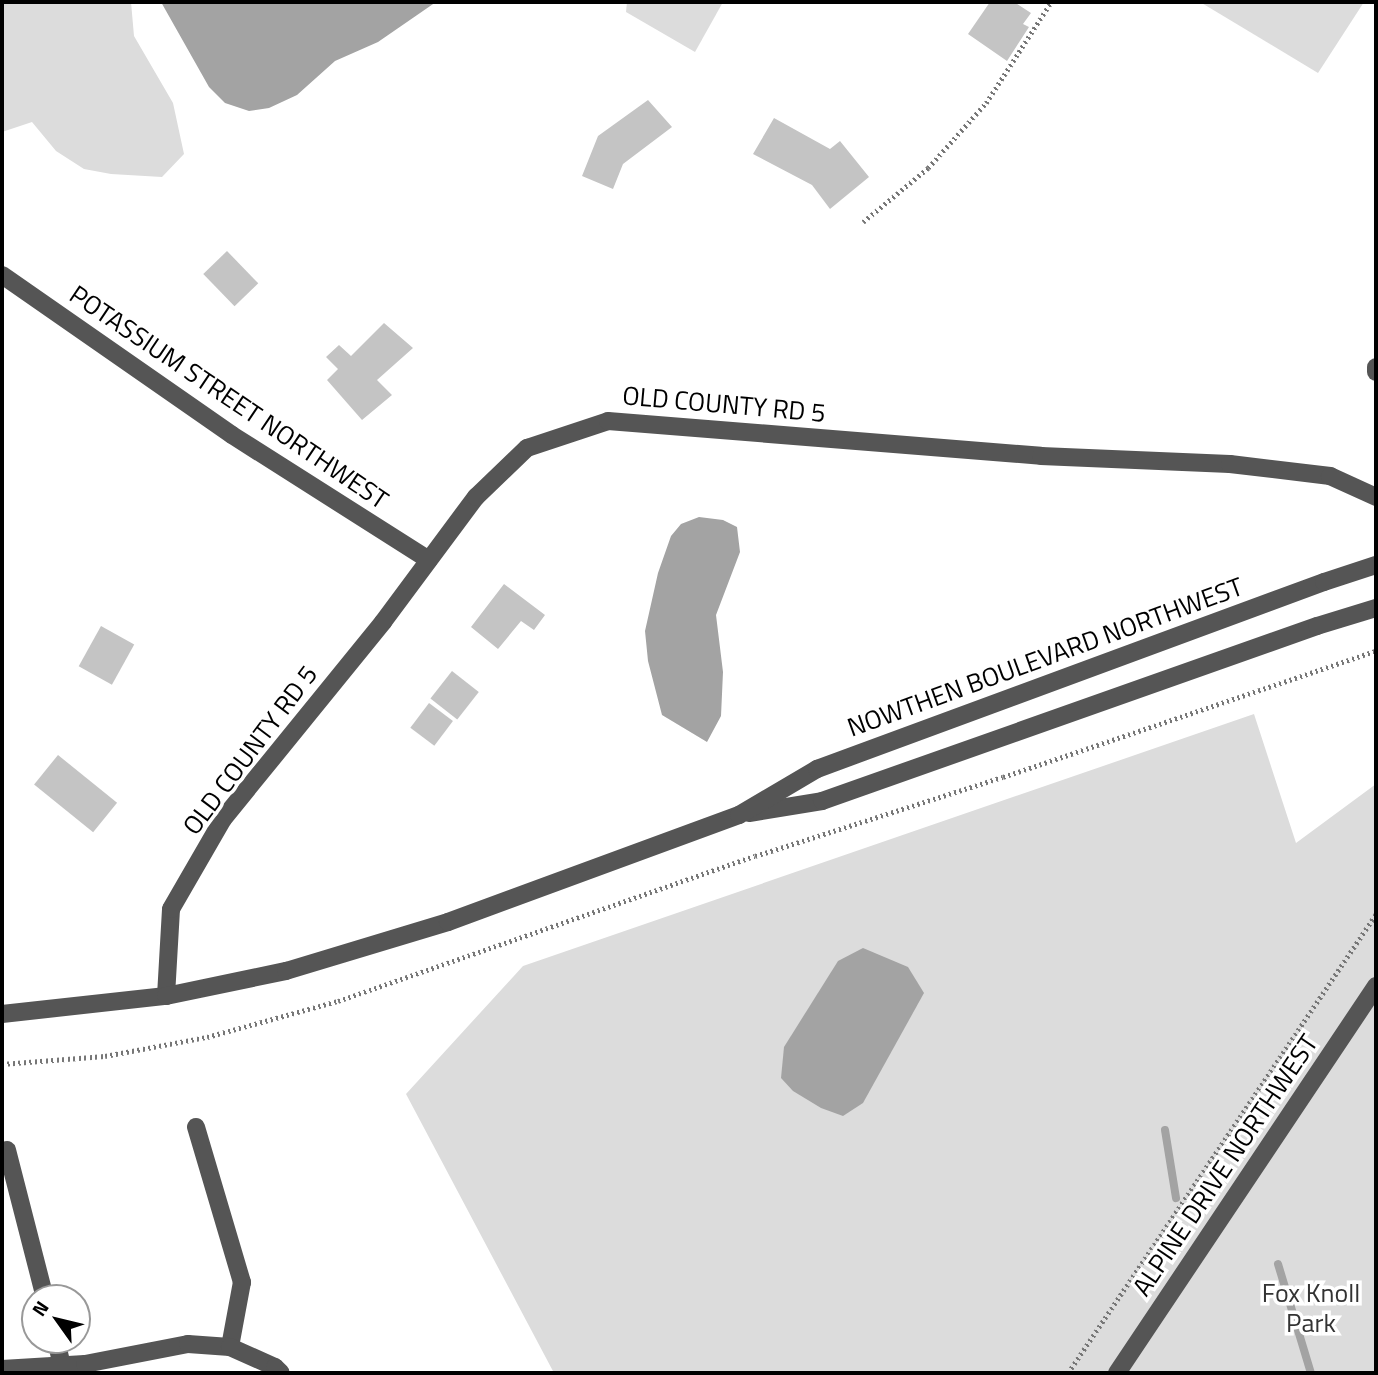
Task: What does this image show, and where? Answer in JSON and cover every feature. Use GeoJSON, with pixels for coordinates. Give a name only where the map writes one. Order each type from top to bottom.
{"type":"FeatureCollection","features":[{"type":"Feature","properties":{"kind":"street","name":"POTASSIUM STREET NORTHWEST"},"geometry":{"type":"LineString","coordinates":[[2,275],[232,435],[429,560]]}},
{"type":"Feature","properties":{"kind":"street","name":"OLD COUNTY RD 5"},"geometry":{"type":"LineString","coordinates":[[166,996],[172,909],[223,819],[476,497],[527,448],[608,421],[1041,456],[1230,464],[1330,476],[1376,497]]}},
{"type":"Feature","properties":{"kind":"street","name":"NOWTHEN BOULEVARD NORTHWEST"},"geometry":{"type":"LineString","coordinates":[[2,1014],[166,996],[286,971],[448,922],[739,815],[817,769],[1376,565]]}},
{"type":"Feature","properties":{"kind":"street","name":"NOWTHEN BOULEVARD NORTHWEST"},"geometry":{"type":"LineString","coordinates":[[739,815],[822,801],[1317,626],[1376,608]]}},
{"type":"Feature","properties":{"kind":"street","name":"ALPINE DRIVE NORTHWEST"},"geometry":{"type":"LineString","coordinates":[[1117,1373],[1376,986]]}},
{"type":"Feature","properties":{"kind":"street"},"geometry":{"type":"LineString","coordinates":[[196,1127],[242,1282],[230,1347]]}},
{"type":"Feature","properties":{"kind":"street"},"geometry":{"type":"LineString","coordinates":[[8,1150],[42,1284]]}},
{"type":"Feature","properties":{"kind":"street"},"geometry":{"type":"LineString","coordinates":[[2,1369],[62,1365],[87,1368],[188,1344],[230,1347],[275,1367],[281,1373]]}},
{"type":"Feature","properties":{"kind":"street"},"geometry":{"type":"LineString","coordinates":[[59,1354],[62,1365]]}},
{"type":"Feature","properties":{"kind":"path"},"geometry":{"type":"LineString","coordinates":[[863,222],[928,168],[986,103],[1051,2]]}},
{"type":"Feature","properties":{"kind":"path"},"geometry":{"type":"LineString","coordinates":[[2,1064],[105,1056],[207,1037],[338,1001],[755,856],[1015,773],[1376,651]]}},
{"type":"Feature","properties":{"kind":"path"},"geometry":{"type":"LineString","coordinates":[[1069,1373],[1376,914]]}},
{"type":"Feature","properties":{"kind":"green space"},"geometry":{"type":"Polygon","coordinates":[[[2,2],[131,2],[134,36],[173,103],[184,154],[162,177],[111,174],[84,169],[56,151],[32,122],[2,132],[2,2]]]}},
{"type":"Feature","properties":{"kind":"green space"},"geometry":{"type":"Polygon","coordinates":[[[627,2],[723,2],[695,52],[626,12],[627,2]]]}},
{"type":"Feature","properties":{"kind":"green space"},"geometry":{"type":"Polygon","coordinates":[[[1200,2],[1364,2],[1318,73],[1200,2]]]}},
{"type":"Feature","properties":{"kind":"green space","name":"Fox Knoll Park"},"geometry":{"type":"Polygon","coordinates":[[[1254,714],[1296,843],[1376,784],[1376,1373],[554,1373],[406,1094],[523,966],[1254,714]]]}},
{"type":"Feature","properties":{"kind":"shaded area"},"geometry":{"type":"Polygon","coordinates":[[[161,2],[436,2],[378,42],[335,61],[297,95],[269,108],[249,111],[225,103],[209,87],[161,2]]]}},
{"type":"Feature","properties":{"kind":"shaded area"},"geometry":{"type":"Polygon","coordinates":[[[699,517],[723,520],[737,527],[740,552],[716,615],[723,672],[721,716],[707,742],[662,715],[648,661],[645,631],[658,573],[671,536],[681,524],[699,517]]]}},
{"type":"Feature","properties":{"kind":"shaded area"},"geometry":{"type":"Polygon","coordinates":[[[863,948],[908,967],[924,993],[863,1103],[843,1116],[821,1108],[793,1091],[781,1078],[784,1047],[838,961],[863,948]]]}},
{"type":"Feature","properties":{"kind":"building"},"geometry":{"type":"Polygon","coordinates":[[[990,2],[1014,2],[1031,13],[1023,24],[1029,27],[1007,61],[968,34],[990,2]]]}},
{"type":"Feature","properties":{"kind":"building"},"geometry":{"type":"Polygon","coordinates":[[[648,100],[672,127],[623,164],[613,189],[582,176],[598,136],[648,100]]]}},
{"type":"Feature","properties":{"kind":"building"},"geometry":{"type":"Polygon","coordinates":[[[774,118],[830,149],[840,141],[869,177],[830,209],[812,185],[753,154],[774,118]]]}},
{"type":"Feature","properties":{"kind":"building"},"geometry":{"type":"Polygon","coordinates":[[[227,251],[258,283],[235,306],[203,274],[227,251]]]}},
{"type":"Feature","properties":{"kind":"building"},"geometry":{"type":"Polygon","coordinates":[[[384,323],[413,348],[377,380],[392,395],[362,420],[327,380],[338,369],[326,357],[339,345],[351,356],[384,323]]]}},
{"type":"Feature","properties":{"kind":"building"},"geometry":{"type":"Polygon","coordinates":[[[504,584],[545,615],[534,630],[521,621],[498,649],[471,627],[504,584]]]}},
{"type":"Feature","properties":{"kind":"building"},"geometry":{"type":"Polygon","coordinates":[[[101,626],[134,644],[112,685],[79,666],[101,626]]]}},
{"type":"Feature","properties":{"kind":"building"},"geometry":{"type":"Polygon","coordinates":[[[452,671],[479,692],[457,720],[430,699],[452,671]]]}},
{"type":"Feature","properties":{"kind":"building"},"geometry":{"type":"Polygon","coordinates":[[[429,703],[453,721],[434,746],[410,728],[429,703]]]}},
{"type":"Feature","properties":{"kind":"building"},"geometry":{"type":"Polygon","coordinates":[[[58,755],[117,803],[93,832],[34,785],[58,755]]]}},
{"type":"Feature","properties":{"kind":"waterway"},"geometry":{"type":"LineString","coordinates":[[1165,1130],[1176,1198]]}},
{"type":"Feature","properties":{"kind":"waterway"},"geometry":{"type":"LineString","coordinates":[[1278,1264],[1311,1373]]}}]}
